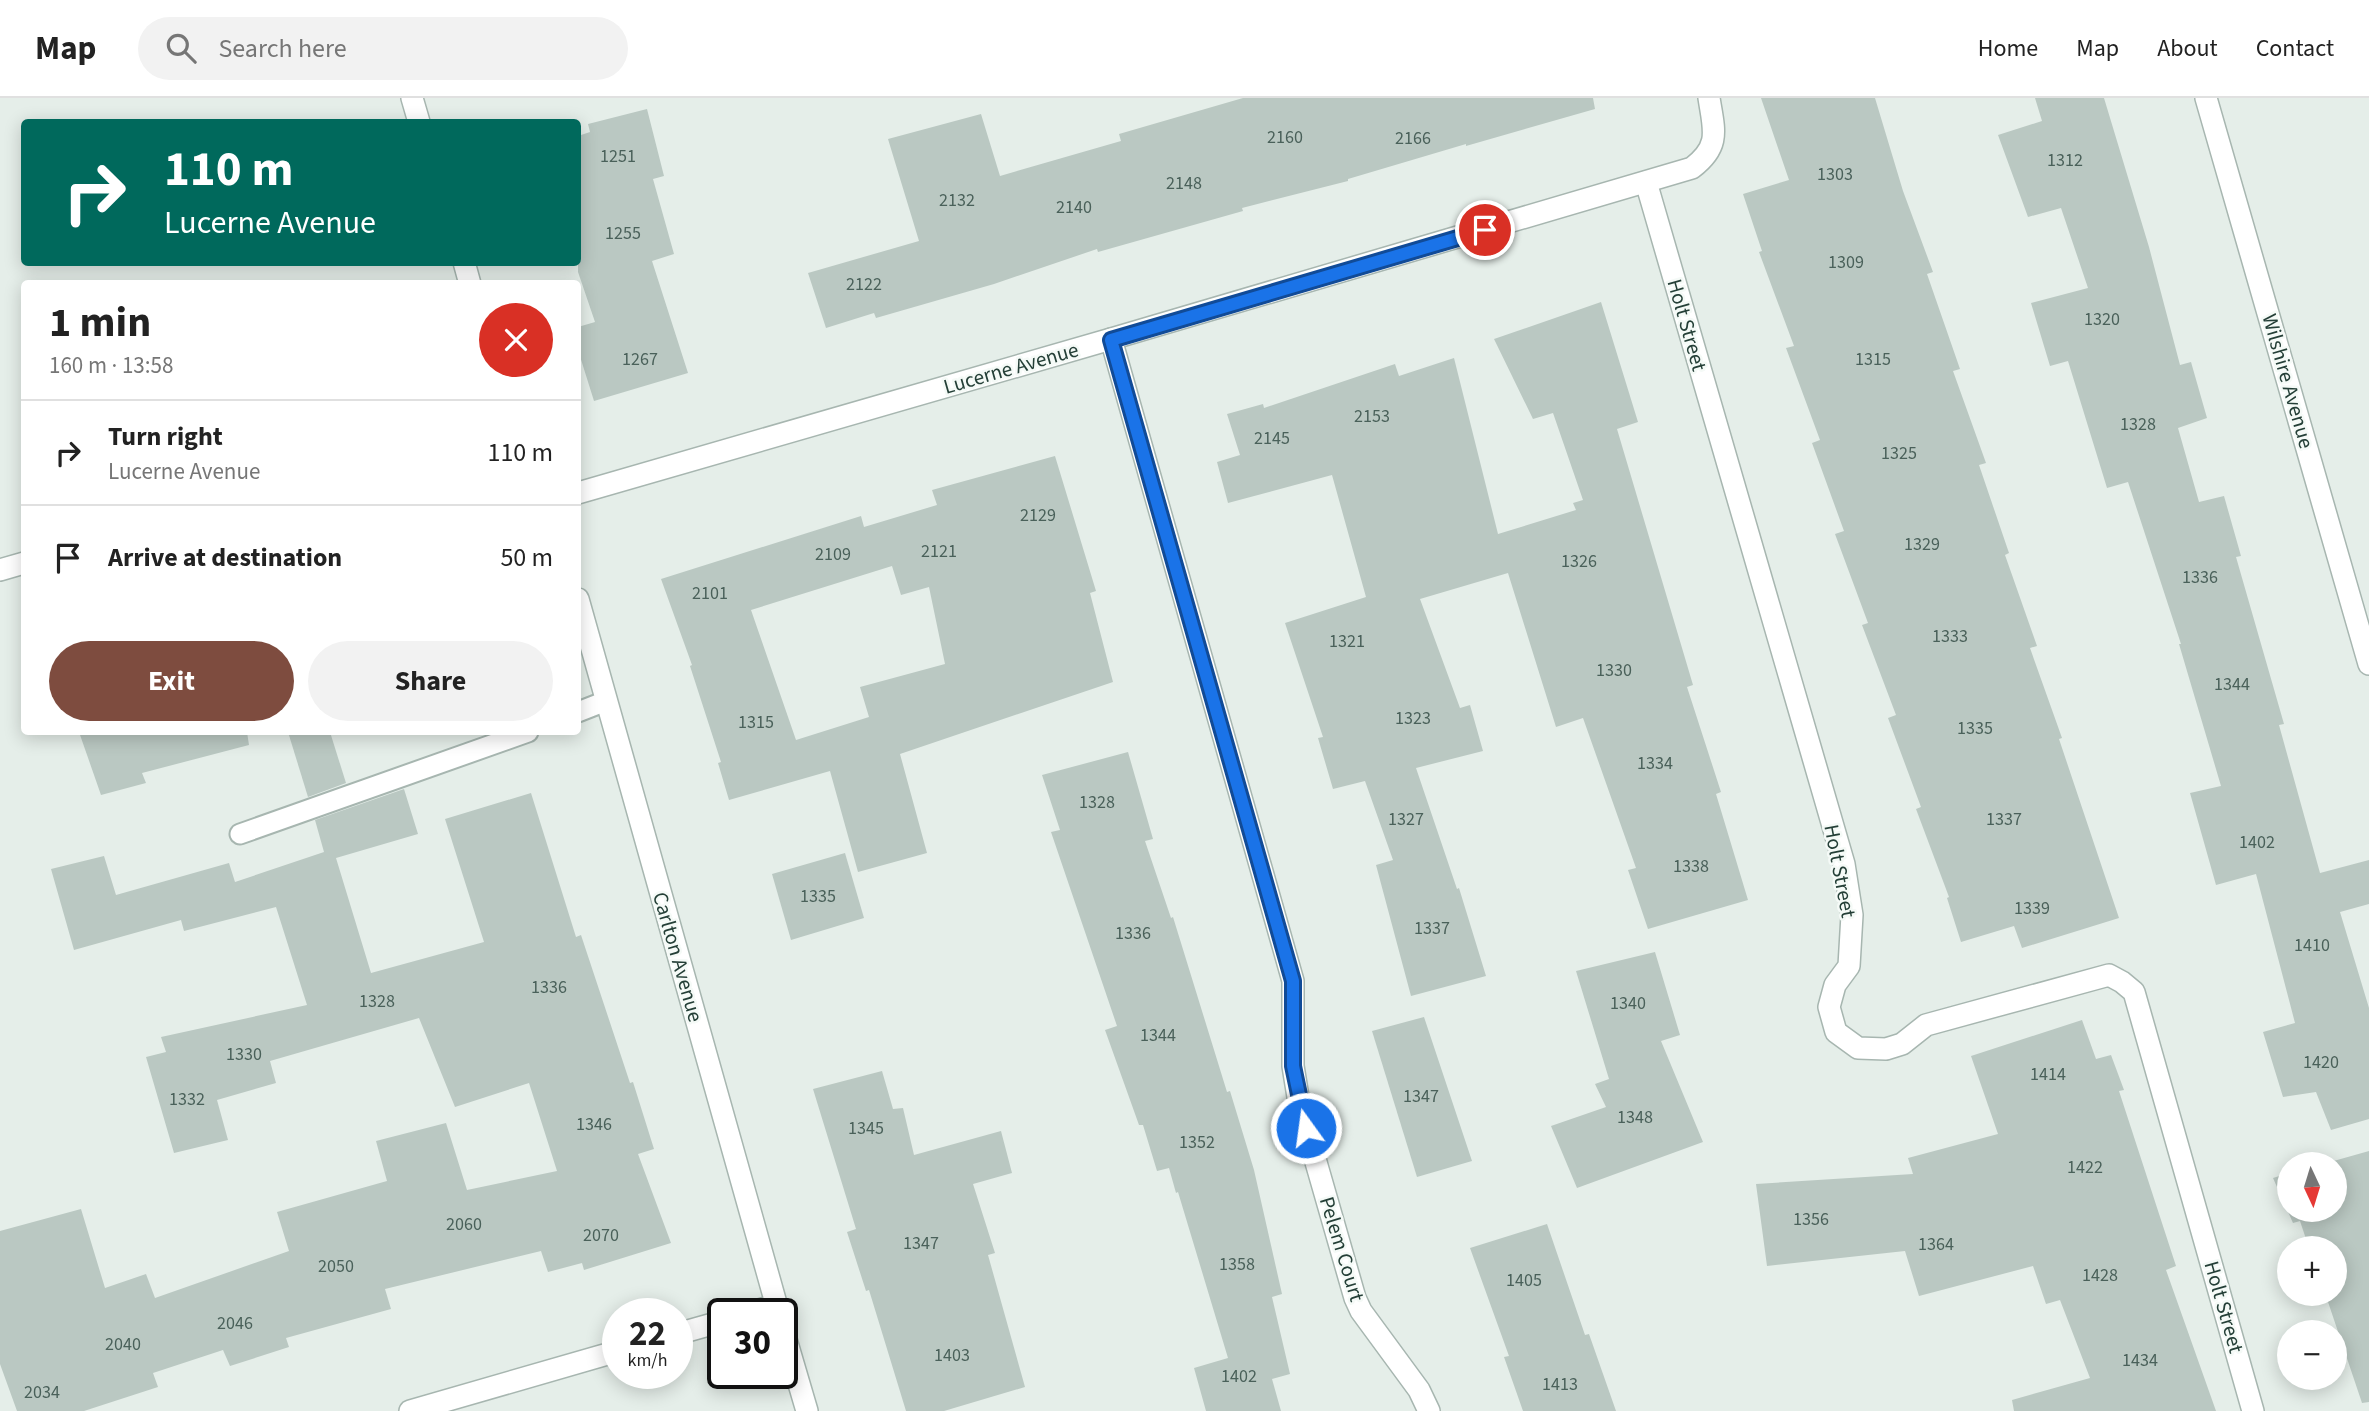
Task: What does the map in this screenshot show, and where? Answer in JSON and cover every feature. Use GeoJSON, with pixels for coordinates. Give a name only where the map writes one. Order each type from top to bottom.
{"type":"FeatureCollection","features":[{"type":"Feature","properties":{"kind":"street"},"geometry":{"type":"LineString","coordinates":[[412,98],[418,119]]}},
{"type":"Feature","properties":{"kind":"street"},"geometry":{"type":"LineString","coordinates":[[1646,183],[1692,168],[1704,159],[1715,139],[1709,98]]}},
{"type":"Feature","properties":{"kind":"street","name":"Wilshire Avenue"},"geometry":{"type":"LineString","coordinates":[[2206,98],[2369,664]]}},
{"type":"Feature","properties":{"kind":"street","name":"Lucerne Avenue"},"geometry":{"type":"LineString","coordinates":[[581,492],[1646,183]]}},
{"type":"Feature","properties":{"kind":"street","name":"Holt Street"},"geometry":{"type":"LineString","coordinates":[[1646,183],[1844,864],[1852,915],[1849,967],[1835,985],[1829,1007],[1836,1032],[1858,1048],[1886,1049],[1902,1044],[1926,1025],[2109,975],[2134,992],[2253,1411]]}},
{"type":"Feature","properties":{"kind":"street","name":"Pelem Court"},"geometry":{"type":"LineString","coordinates":[[1111,340],[1293,981],[1293,1066],[1299,1103],[1351,1285],[1361,1311],[1419,1390],[1429,1411]]}},
{"type":"Feature","properties":{"kind":"street"},"geometry":{"type":"LineString","coordinates":[[0,570],[21,564]]}},
{"type":"Feature","properties":{"kind":"street","name":"Carlton Avenue"},"geometry":{"type":"LineString","coordinates":[[581,610],[774,1298]]}},
{"type":"Feature","properties":{"kind":"street"},"geometry":{"type":"LineString","coordinates":[[410,1411],[602,1356]]}},
{"type":"Feature","properties":{"kind":"street"},"geometry":{"type":"LineString","coordinates":[[798,1380],[807,1411]]}},
{"type":"Feature","properties":{"kind":"lane"},"geometry":{"type":"LineString","coordinates":[[581,711],[606,701]]}},
{"type":"Feature","properties":{"kind":"lane"},"geometry":{"type":"LineString","coordinates":[[240,834],[520,735]]}},
{"type":"Feature","properties":{"kind":"building"},"geometry":{"type":"Polygon","coordinates":[[[1243,98],[1593,98],[1595,109],[1466,144],[1348,181],[1242,208],[1243,211],[1098,252],[1097,249],[994,284],[876,318],[874,313],[826,328],[808,273],[919,241],[888,139],[981,114],[1000,176],[1121,141],[1119,134],[1243,98]]]}},
{"type":"Feature","properties":{"kind":"building"},"geometry":{"type":"Polygon","coordinates":[[[1761,98],[1875,98],[1903,191],[1933,272],[1927,274],[1960,369],[1953,371],[1986,463],[1979,465],[2009,553],[2005,555],[2037,646],[2030,648],[2062,738],[2059,739],[2119,918],[2022,948],[2014,926],[1961,942],[1947,898],[1949,897],[1916,809],[1921,807],[1888,718],[1896,715],[1862,625],[1868,623],[1835,534],[1844,531],[1812,443],[1820,440],[1786,348],[1794,346],[1759,252],[1762,251],[1743,194],[1789,180],[1761,98]]]}},
{"type":"Feature","properties":{"kind":"building"},"geometry":{"type":"Polygon","coordinates":[[[2035,98],[2104,98],[2149,247],[2180,365],[2191,362],[2207,418],[2178,428],[2199,502],[2224,496],[2241,556],[2236,557],[2284,724],[2279,725],[2320,873],[2369,860],[2369,904],[2340,912],[2369,1008],[2369,1119],[2331,1130],[2316,1092],[2283,1097],[2263,1032],[2295,1023],[2256,874],[2216,885],[2190,793],[2221,786],[2181,644],[2128,482],[2107,488],[2068,361],[2050,366],[2031,303],[2088,288],[2061,208],[2028,217],[1998,135],[2042,121],[2035,98]]]}},
{"type":"Feature","properties":{"kind":"building"},"geometry":{"type":"Polygon","coordinates":[[[647,109],[664,176],[653,179],[674,254],[652,261],[688,373],[594,401],[581,360],[581,326],[595,322],[578,272],[578,266],[581,266],[581,135],[590,132],[588,124],[647,109]]]}},
{"type":"Feature","properties":{"kind":"building"},"geometry":{"type":"Polygon","coordinates":[[[1601,302],[1638,422],[1617,429],[1693,685],[1687,687],[1721,792],[1716,794],[1748,900],[1648,929],[1628,870],[1636,868],[1583,718],[1556,727],[1508,573],[1420,599],[1460,708],[1470,705],[1483,751],[1416,768],[1457,889],[1459,888],[1486,976],[1411,996],[1376,865],[1393,860],[1365,781],[1333,789],[1318,738],[1323,737],[1285,623],[1366,597],[1332,475],[1228,503],[1217,462],[1240,455],[1227,414],[1263,404],[1264,408],[1395,364],[1399,376],[1454,358],[1498,534],[1576,510],[1573,503],[1583,500],[1553,413],[1533,419],[1494,339],[1601,302]]]}},
{"type":"Feature","properties":{"kind":"building"},"geometry":{"type":"Polygon","coordinates":[[[1055,456],[1096,591],[1090,593],[1113,682],[900,754],[927,853],[858,872],[830,771],[729,800],[718,763],[721,762],[690,666],[692,665],[661,579],[861,516],[864,527],[937,505],[932,490],[1055,456]],[[892,566],[751,610],[796,740],[869,717],[860,687],[945,664],[929,587],[901,595],[892,566]]]}},
{"type":"Feature","properties":{"kind":"building"},"geometry":{"type":"Polygon","coordinates":[[[80,735],[247,735],[249,745],[142,773],[146,783],[101,795],[80,735]]]}},
{"type":"Feature","properties":{"kind":"building"},"geometry":{"type":"Polygon","coordinates":[[[289,735],[331,735],[346,783],[308,797],[289,735]]]}},
{"type":"Feature","properties":{"kind":"building"},"geometry":{"type":"Polygon","coordinates":[[[1128,752],[1153,839],[1145,841],[1171,918],[1173,917],[1254,1170],[1282,1294],[1272,1297],[1290,1374],[1272,1379],[1281,1411],[1206,1411],[1194,1368],[1228,1358],[1169,1168],[1157,1171],[1143,1125],[1139,1125],[1105,1030],[1117,1026],[1051,832],[1060,830],[1042,775],[1128,752]]]}},
{"type":"Feature","properties":{"kind":"building"},"geometry":{"type":"Polygon","coordinates":[[[404,789],[418,834],[336,858],[371,973],[484,942],[445,819],[531,793],[576,937],[581,935],[654,1149],[638,1154],[671,1243],[584,1270],[582,1263],[548,1272],[541,1251],[385,1289],[391,1309],[286,1338],[289,1347],[230,1366],[223,1350],[153,1373],[158,1387],[84,1411],[17,1411],[0,1364],[0,1231],[81,1209],[105,1288],[146,1274],[155,1298],[289,1251],[277,1212],[387,1181],[376,1141],[446,1123],[467,1190],[557,1171],[529,1083],[455,1107],[419,1018],[270,1061],[276,1083],[217,1100],[228,1140],[174,1153],[146,1057],[166,1052],[161,1037],[307,1005],[276,907],[184,931],[181,920],[74,950],[51,869],[104,856],[116,895],[229,863],[235,882],[324,852],[315,820],[404,789]]]}},
{"type":"Feature","properties":{"kind":"building"},"geometry":{"type":"Polygon","coordinates":[[[845,853],[864,918],[791,940],[772,874],[845,853]]]}},
{"type":"Feature","properties":{"kind":"building"},"geometry":{"type":"Polygon","coordinates":[[[1655,952],[1680,1035],[1661,1041],[1703,1142],[1577,1188],[1551,1126],[1606,1107],[1595,1084],[1609,1079],[1576,971],[1655,952]]]}},
{"type":"Feature","properties":{"kind":"building"},"geometry":{"type":"Polygon","coordinates":[[[1424,1017],[1472,1161],[1417,1177],[1372,1031],[1424,1017]]]}},
{"type":"Feature","properties":{"kind":"building"},"geometry":{"type":"Polygon","coordinates":[[[2082,1020],[2096,1059],[2111,1055],[2124,1090],[2119,1091],[2176,1266],[2166,1270],[2216,1411],[2014,1411],[2012,1400],[2090,1378],[2060,1300],[2046,1304],[2033,1266],[1919,1296],[1905,1251],[1767,1266],[1756,1184],[1913,1174],[1908,1158],[1998,1134],[1971,1056],[2082,1020]]]}},
{"type":"Feature","properties":{"kind":"building"},"geometry":{"type":"Polygon","coordinates":[[[882,1071],[893,1109],[903,1108],[914,1155],[1001,1131],[1012,1173],[973,1184],[995,1253],[988,1255],[1025,1387],[944,1411],[906,1411],[869,1290],[866,1291],[847,1232],[856,1229],[813,1089],[882,1071]]]}},
{"type":"Feature","properties":{"kind":"building"},"geometry":{"type":"Polygon","coordinates":[[[2369,1151],[2369,1402],[2362,1403],[2347,1358],[2347,1320],[2334,1320],[2329,1306],[2347,1306],[2347,1236],[2305,1236],[2300,1222],[2347,1222],[2347,1157],[2369,1151]]]}},
{"type":"Feature","properties":{"kind":"building"},"geometry":{"type":"Polygon","coordinates":[[[1547,1224],[1585,1335],[1589,1334],[1616,1411],[1523,1411],[1504,1357],[1509,1356],[1470,1248],[1547,1224]]]}},
{"type":"Feature","properties":{"kind":"route"},"geometry":{"type":"LineString","coordinates":[[1306,1128],[1293,1066],[1293,981],[1111,340],[1485,230]]}}]}
